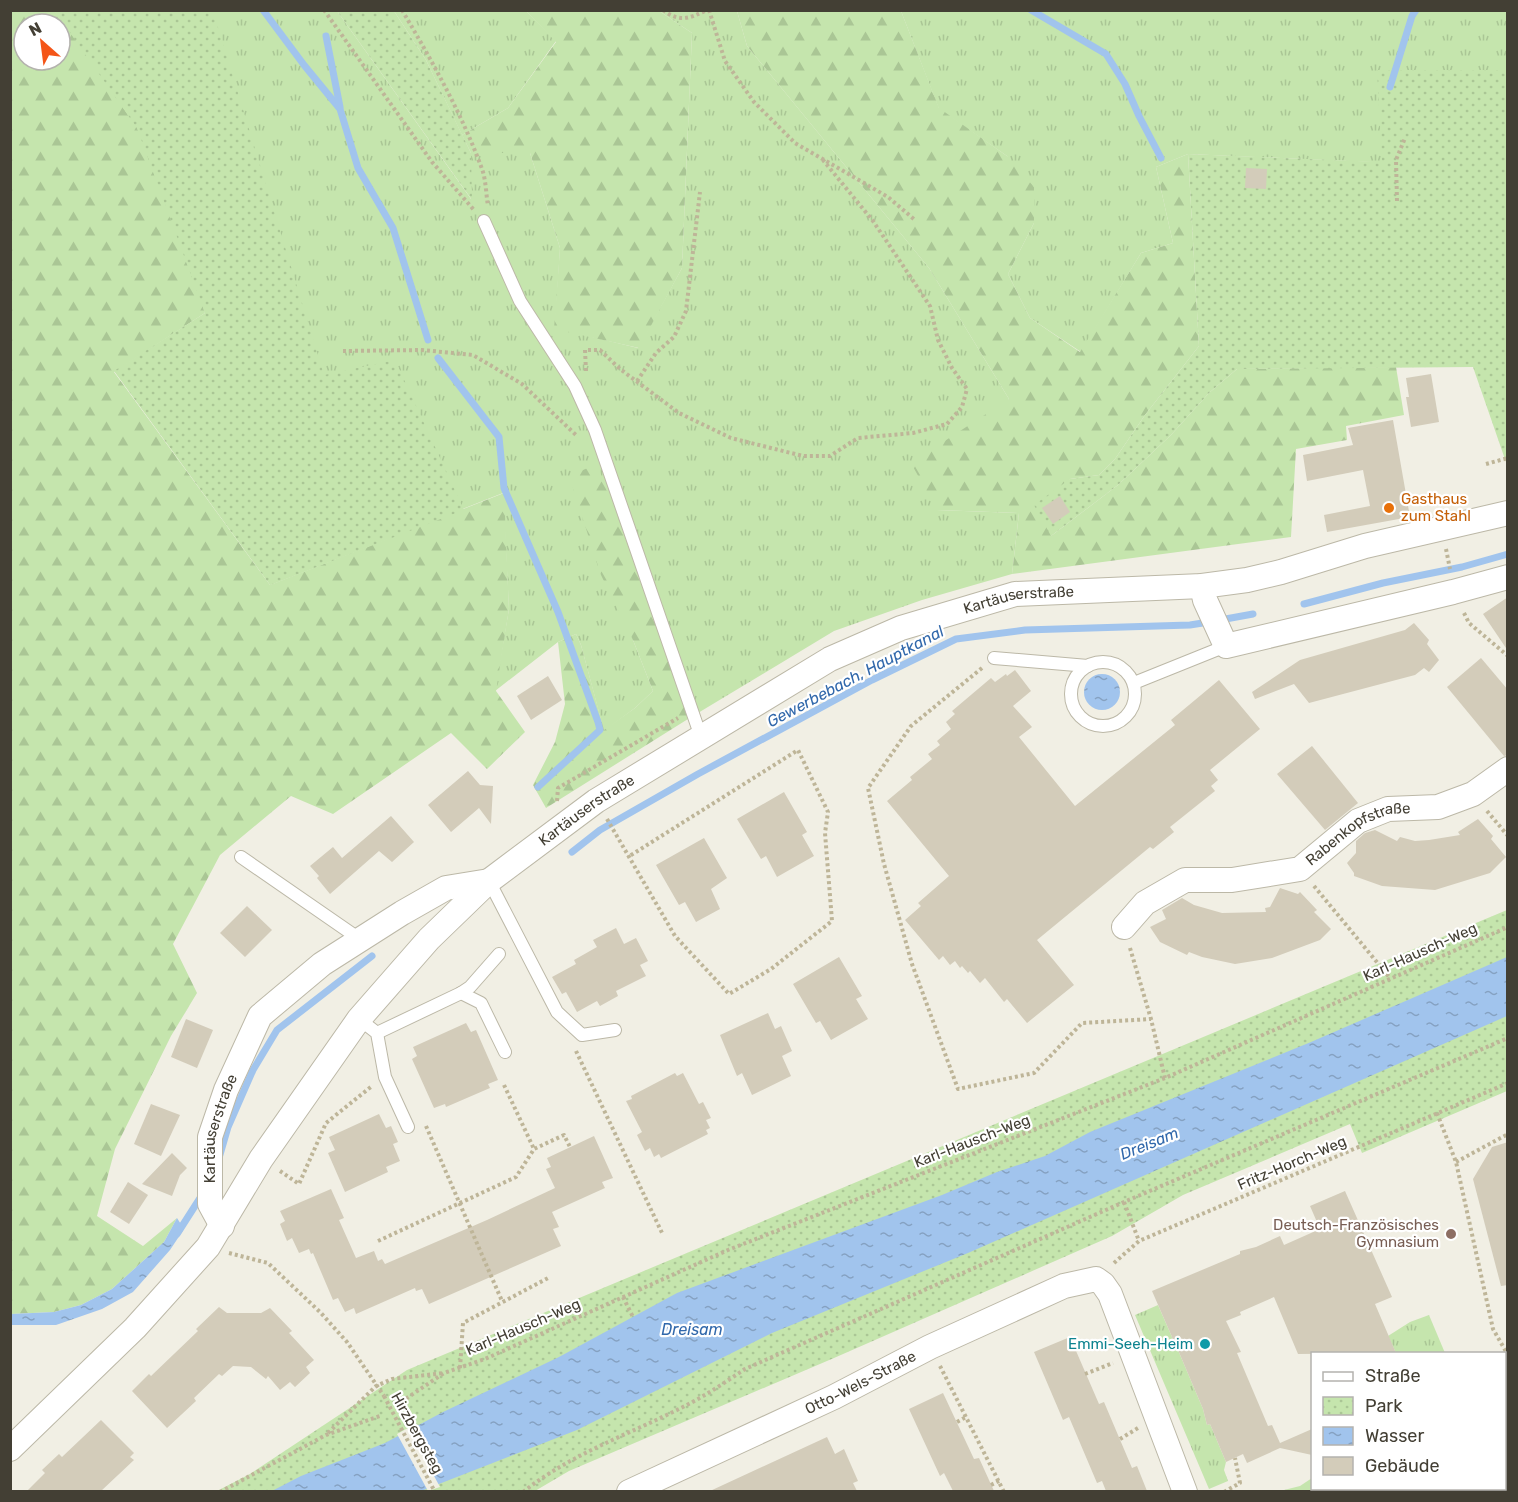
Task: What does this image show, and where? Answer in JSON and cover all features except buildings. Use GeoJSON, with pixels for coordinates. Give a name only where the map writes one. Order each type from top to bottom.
{"type":"FeatureCollection","features":[{"type":"Feature","properties":{"kind":"street","name":"Kartäuserstraße"},"geometry":{"type":"LineString","coordinates":[[10,1449],[135,1328],[208,1247],[261,1159],[368,1026],[429,939],[489,881],[596,801],[830,658],[901,628],[1015,594],[1204,593],[1365,546],[1508,513]]}},
{"type":"Feature","properties":{"kind":"street"},"geometry":{"type":"LineString","coordinates":[[1204,593],[1221,637],[1453,586],[1508,577]]}},
{"type":"Feature","properties":{"kind":"street","name":"Rabenkopfstraße"},"geometry":{"type":"LineString","coordinates":[[1124,927],[1145,903],[1185,880],[1232,880],[1300,869],[1358,821],[1388,809],[1438,807],[1473,794],[1508,769]]}},
{"type":"Feature","properties":{"kind":"street","name":"Kartäuserstraße"},"geometry":{"type":"LineString","coordinates":[[222,1226],[210,1204],[210,1137],[226,1090],[260,1016],[322,964],[402,913],[446,888],[489,881]]}},
{"type":"Feature","properties":{"kind":"street"},"geometry":{"type":"LineString","coordinates":[[1096,1279],[1110,1294],[1185,1491]]}},
{"type":"Feature","properties":{"kind":"street","name":"Otto-Wels-Straße"},"geometry":{"type":"LineString","coordinates":[[629,1491],[834,1397],[930,1347],[1064,1286],[1096,1279]]}},
{"type":"Feature","properties":{"kind":"lane"},"geometry":{"type":"LineString","coordinates":[[484,221],[520,301],[575,386],[595,430],[701,736]]}},
{"type":"Feature","properties":{"kind":"lane"},"geometry":{"type":"LineString","coordinates":[[1134,683],[1221,637]]}},
{"type":"Feature","properties":{"kind":"lane"},"geometry":{"type":"LineString","coordinates":[[994,658],[1088,666]]}},
{"type":"Feature","properties":{"kind":"lane"},"geometry":{"type":"LineString","coordinates":[[1097,662],[1109,662],[1119,666],[1128,673],[1134,683],[1135,697],[1132,708],[1126,717],[1110,725],[1099,726],[1088,723],[1075,709],[1071,699],[1073,682],[1079,673],[1097,662]]}},
{"type":"Feature","properties":{"kind":"lane"},"geometry":{"type":"LineString","coordinates":[[241,857],[362,940]]}},
{"type":"Feature","properties":{"kind":"lane"},"geometry":{"type":"LineString","coordinates":[[489,881],[557,1012],[582,1035],[615,1030]]}},
{"type":"Feature","properties":{"kind":"lane"},"geometry":{"type":"LineString","coordinates":[[408,1127],[385,1077],[368,1026],[461,993],[470,987],[499,954]]}},
{"type":"Feature","properties":{"kind":"lane"},"geometry":{"type":"LineString","coordinates":[[461,993],[481,1003],[505,1052]]}},
{"type":"Feature","properties":{"kind":"path"},"geometry":{"type":"LineString","coordinates":[[324,10],[432,162],[484,221]]}},
{"type":"Feature","properties":{"kind":"path"},"geometry":{"type":"LineString","coordinates":[[402,10],[430,58],[482,171],[488,208],[484,221]]}},
{"type":"Feature","properties":{"kind":"path"},"geometry":{"type":"LineString","coordinates":[[663,10],[671,16],[688,19],[708,10],[725,61],[754,102],[795,143],[888,197],[915,220]]}},
{"type":"Feature","properties":{"kind":"path"},"geometry":{"type":"LineString","coordinates":[[1397,201],[1396,160],[1405,138]]}},
{"type":"Feature","properties":{"kind":"path"},"geometry":{"type":"LineString","coordinates":[[579,395],[586,370],[585,350],[600,350],[620,369],[679,414],[731,438],[803,456],[830,456],[858,438],[913,433],[947,424],[963,407],[968,388],[952,368],[938,340],[930,306],[873,221],[823,160]]}},
{"type":"Feature","properties":{"kind":"path"},"geometry":{"type":"LineString","coordinates":[[638,381],[656,353],[674,338],[686,311],[700,192]]}},
{"type":"Feature","properties":{"kind":"path"},"geometry":{"type":"LineString","coordinates":[[343,351],[422,350],[473,355],[522,384],[559,417],[608,467]]}},
{"type":"Feature","properties":{"kind":"path"},"geometry":{"type":"LineString","coordinates":[[1486,464],[1508,458]]}},
{"type":"Feature","properties":{"kind":"path"},"geometry":{"type":"LineString","coordinates":[[1446,546],[1453,586],[1469,623],[1508,656]]}},
{"type":"Feature","properties":{"kind":"path"},"geometry":{"type":"LineString","coordinates":[[994,658],[911,726],[868,788],[884,864],[912,964],[958,1089],[1034,1073],[1082,1023],[1151,1018]]}},
{"type":"Feature","properties":{"kind":"path"},"geometry":{"type":"LineString","coordinates":[[553,832],[558,788],[691,710]]}},
{"type":"Feature","properties":{"kind":"path"},"geometry":{"type":"LineString","coordinates":[[608,820],[628,857],[675,936],[729,994],[771,969],[832,921],[825,833],[828,813],[798,750],[628,857]]}},
{"type":"Feature","properties":{"kind":"path"},"geometry":{"type":"LineString","coordinates":[[1473,794],[1508,836]]}},
{"type":"Feature","properties":{"kind":"path"},"geometry":{"type":"LineString","coordinates":[[1300,869],[1390,978]]}},
{"type":"Feature","properties":{"kind":"path"},"geometry":{"type":"LineString","coordinates":[[1124,927],[1151,1018],[1165,1078]]}},
{"type":"Feature","properties":{"kind":"path","name":"Karl-Hausch-Weg"},"geometry":{"type":"LineString","coordinates":[[376,1386],[392,1379],[444,1373],[460,1368],[728,1250],[1165,1078],[1508,927]]}},
{"type":"Feature","properties":{"kind":"path"},"geometry":{"type":"LineString","coordinates":[[557,1012],[663,1235]]}},
{"type":"Feature","properties":{"kind":"path"},"geometry":{"type":"LineString","coordinates":[[523,1491],[554,1469],[698,1399],[745,1370],[1124,1202],[1508,1038]]}},
{"type":"Feature","properties":{"kind":"path"},"geometry":{"type":"LineString","coordinates":[[261,1159],[299,1184],[326,1123],[385,1077]]}},
{"type":"Feature","properties":{"kind":"path","name":"Fritz-Horch-Weg"},"geometry":{"type":"LineString","coordinates":[[1096,1279],[1139,1241],[1508,1083]]}},
{"type":"Feature","properties":{"kind":"path"},"geometry":{"type":"LineString","coordinates":[[504,1086],[534,1149]]}},
{"type":"Feature","properties":{"kind":"path"},"geometry":{"type":"LineString","coordinates":[[1437,1113],[1456,1162],[1493,1329],[1508,1355]]}},
{"type":"Feature","properties":{"kind":"path"},"geometry":{"type":"LineString","coordinates":[[1456,1162],[1508,1134]]}},
{"type":"Feature","properties":{"kind":"path"},"geometry":{"type":"LineString","coordinates":[[378,1241],[516,1177],[534,1149],[564,1135],[570,1147]]}},
{"type":"Feature","properties":{"kind":"path"},"geometry":{"type":"LineString","coordinates":[[1124,1202],[1139,1241]]}},
{"type":"Feature","properties":{"kind":"path"},"geometry":{"type":"LineString","coordinates":[[462,1211],[502,1301]]}},
{"type":"Feature","properties":{"kind":"path","name":"Hirzbergsteg"},"geometry":{"type":"LineString","coordinates":[[208,1247],[268,1263],[320,1312],[347,1342],[384,1396],[435,1491]]}},
{"type":"Feature","properties":{"kind":"path"},"geometry":{"type":"LineString","coordinates":[[460,1368],[463,1323],[550,1277]]}},
{"type":"Feature","properties":{"kind":"path"},"geometry":{"type":"LineString","coordinates":[[623,1297],[633,1317]]}},
{"type":"Feature","properties":{"kind":"path"},"geometry":{"type":"LineString","coordinates":[[930,1347],[1004,1491]]}},
{"type":"Feature","properties":{"kind":"path","name":"Karl-Hausch-Weg"},"geometry":{"type":"LineString","coordinates":[[401,1402],[444,1373]]}},
{"type":"Feature","properties":{"kind":"path"},"geometry":{"type":"LineString","coordinates":[[326,1435],[376,1386]]}},
{"type":"Feature","properties":{"kind":"path"},"geometry":{"type":"LineString","coordinates":[[220,1491],[326,1435],[380,1416]]}},
{"type":"Feature","properties":{"kind":"path"},"geometry":{"type":"LineString","coordinates":[[957,1422],[966,1417]]}},
{"type":"Feature","properties":{"kind":"path"},"geometry":{"type":"LineString","coordinates":[[1224,1491],[1240,1483],[1235,1458]]}},
{"type":"Feature","properties":{"kind":"path"},"geometry":{"type":"LineString","coordinates":[[991,1485],[999,1481]]}},
{"type":"Feature","properties":{"kind":"green space"},"geometry":{"type":"Polygon","coordinates":[[[10,11],[56,12],[12,12],[12,72],[72,72],[72,35],[137,128],[205,313],[114,372],[270,585],[504,493],[509,609],[496,691],[525,732],[487,769],[451,733],[333,814],[291,796],[220,855],[173,944],[197,993],[171,1036],[115,1149],[97,1216],[143,1246],[177,1218],[164,1242],[112,1289],[81,1305],[54,1312],[11,1314],[10,11]]]}},
{"type":"Feature","properties":{"kind":"green space"},"geometry":{"type":"Polygon","coordinates":[[[213,11],[324,375],[395,360],[464,510],[270,585],[114,371],[205,313],[137,128],[72,35],[72,12],[56,12],[213,11]]]}},
{"type":"Feature","properties":{"kind":"green space"},"geometry":{"type":"Polygon","coordinates":[[[337,11],[471,199],[471,153],[530,153],[560,248],[555,328],[638,348],[682,268],[692,33],[659,11],[737,11],[747,46],[929,268],[1009,399],[937,510],[1019,513],[1012,574],[922,600],[834,631],[688,719],[638,572],[633,640],[653,691],[604,731],[576,634],[558,642],[495,691],[509,609],[503,493],[270,585],[205,313],[72,45],[72,12],[55,12],[337,11]]]}},
{"type":"Feature","properties":{"kind":"green space"},"geometry":{"type":"Polygon","coordinates":[[[337,11],[394,11],[426,60],[471,153],[472,200],[337,11]]]}},
{"type":"Feature","properties":{"kind":"green space"},"geometry":{"type":"Polygon","coordinates":[[[394,11],[526,11],[556,41],[508,108],[462,135],[426,60],[394,11]]]}},
{"type":"Feature","properties":{"kind":"green space"},"geometry":{"type":"Polygon","coordinates":[[[526,11],[659,11],[692,33],[682,268],[639,348],[554,329],[560,248],[530,153],[471,153],[462,135],[508,108],[556,42],[526,11]]]}},
{"type":"Feature","properties":{"kind":"green space"},"geometry":{"type":"Polygon","coordinates":[[[737,11],[901,11],[939,108],[1007,156],[1034,187],[1034,223],[1008,274],[1030,318],[1080,352],[1141,253],[1173,243],[1156,167],[1188,154],[1199,346],[1145,415],[1115,459],[1099,475],[1070,479],[1051,536],[1118,485],[1171,435],[1209,393],[1237,369],[1396,367],[1404,415],[1346,426],[1347,440],[1296,449],[1291,537],[1012,574],[1019,513],[937,510],[911,463],[1009,399],[929,268],[747,46],[737,11]]]}},
{"type":"Feature","properties":{"kind":"green space"},"geometry":{"type":"Polygon","coordinates":[[[901,11],[1507,11],[1507,168],[1188,154],[1156,167],[1173,243],[1141,253],[1081,352],[1030,318],[1008,274],[1034,223],[1007,156],[939,109],[901,11]]]}},
{"type":"Feature","properties":{"kind":"green space"},"geometry":{"type":"Polygon","coordinates":[[[1377,70],[1507,70],[1507,465],[1473,367],[1237,369],[1209,393],[1171,435],[1118,485],[1051,536],[1034,505],[1070,479],[1099,475],[1115,459],[1145,415],[1199,346],[1188,154],[1382,162],[1377,70]]]}},
{"type":"Feature","properties":{"kind":"green space"},"geometry":{"type":"Polygon","coordinates":[[[597,464],[638,572],[688,719],[546,808],[533,785],[555,742],[565,704],[558,642],[576,634],[604,730],[635,708],[653,691],[633,640],[601,575],[569,476],[597,464]]]}},
{"type":"Feature","properties":{"kind":"green space"},"geometry":{"type":"Polygon","coordinates":[[[1507,910],[1507,1091],[1362,1153],[1350,1124],[1183,1195],[1112,1236],[569,1471],[535,1491],[215,1492],[250,1474],[407,1370],[1507,910]]]}},
{"type":"Feature","properties":{"kind":"green space"},"geometry":{"type":"Polygon","coordinates":[[[1158,1305],[1172,1337],[1174,1350],[1178,1350],[1203,1409],[1207,1425],[1210,1424],[1226,1462],[1224,1470],[1228,1481],[1209,1489],[1135,1315],[1158,1305]]]}},
{"type":"Feature","properties":{"kind":"green space"},"geometry":{"type":"Polygon","coordinates":[[[1429,1315],[1445,1352],[1396,1352],[1388,1336],[1410,1322],[1429,1315]]]}},
{"type":"Feature","properties":{"kind":"green space"},"geometry":{"type":"Polygon","coordinates":[[[1311,1479],[1311,1490],[1355,1490],[1349,1492],[1285,1492],[1284,1490],[1300,1486],[1311,1479]]]}},
{"type":"Feature","properties":{"kind":"water"},"geometry":{"type":"Polygon","coordinates":[[[1102,674],[1115,679],[1120,692],[1115,705],[1102,710],[1089,705],[1084,692],[1089,679],[1102,674]]]}},
{"type":"Feature","properties":{"kind":"water","name":"Dreisam"},"geometry":{"type":"Polygon","coordinates":[[[1507,957],[1507,1016],[968,1253],[772,1333],[577,1430],[421,1491],[270,1492],[301,1476],[385,1443],[443,1412],[559,1357],[677,1293],[1045,1156],[1090,1132],[1311,1042],[1507,957]]]}},
{"type":"Feature","properties":{"kind":"water"},"geometry":{"type":"Polygon","coordinates":[[[177,1218],[184,1229],[170,1250],[133,1292],[102,1309],[56,1325],[11,1325],[11,1314],[54,1312],[81,1305],[112,1289],[164,1242],[177,1218]]]}},
{"type":"Feature","properties":{"kind":"pier"},"geometry":{"type":"Polygon","coordinates":[[[408,1428],[440,1487],[428,1491],[397,1434],[408,1428]]]}},
{"type":"Feature","properties":{"kind":"waterway"},"geometry":{"type":"LineString","coordinates":[[263,10],[340,109],[358,168],[393,228],[428,340]]}},
{"type":"Feature","properties":{"kind":"waterway"},"geometry":{"type":"LineString","coordinates":[[1031,10],[1106,54],[1125,84],[1161,158]]}},
{"type":"Feature","properties":{"kind":"waterway"},"geometry":{"type":"LineString","coordinates":[[1390,87],[1412,16],[1416,10]]}},
{"type":"Feature","properties":{"kind":"waterway"},"geometry":{"type":"LineString","coordinates":[[326,36],[340,107]]}},
{"type":"Feature","properties":{"kind":"waterway"},"geometry":{"type":"LineString","coordinates":[[438,358],[499,437],[504,488],[558,612],[600,730],[538,787]]}},
{"type":"Feature","properties":{"kind":"waterway","name":"Gewerbebach, Hauptkanal"},"geometry":{"type":"LineString","coordinates":[[1304,604],[1508,554]]}},
{"type":"Feature","properties":{"kind":"waterway","name":"Gewerbebach, Hauptkanal"},"geometry":{"type":"LineString","coordinates":[[1220,620],[1253,614]]}},
{"type":"Feature","properties":{"kind":"waterway","name":"Gewerbebach, Hauptkanal"},"geometry":{"type":"LineString","coordinates":[[572,852],[600,830],[698,774],[872,680],[956,639],[1025,630],[1190,625],[1209,622]]}},
{"type":"Feature","properties":{"kind":"waterway","name":"Gewerbebach, Hauptkanal"},"geometry":{"type":"LineString","coordinates":[[219,1158],[228,1127],[253,1070],[277,1030],[372,956]]}},
{"type":"Feature","properties":{"kind":"waterway","name":"Gewerbebach, Hauptkanal"},"geometry":{"type":"LineString","coordinates":[[177,1234],[202,1195]]}},
{"type":"Feature","properties":{"kind":"place","name":"Gasthaus zum Stahl"},"geometry":{"type":"Point","coordinates":[1389,508]}},
{"type":"Feature","properties":{"kind":"place","name":"Deutsch-Französisches Gymnasium"},"geometry":{"type":"Point","coordinates":[1451,1234]}},
{"type":"Feature","properties":{"kind":"place","name":"Emmi-Seeh-Heim"},"geometry":{"type":"Point","coordinates":[1205,1344]}}]}
